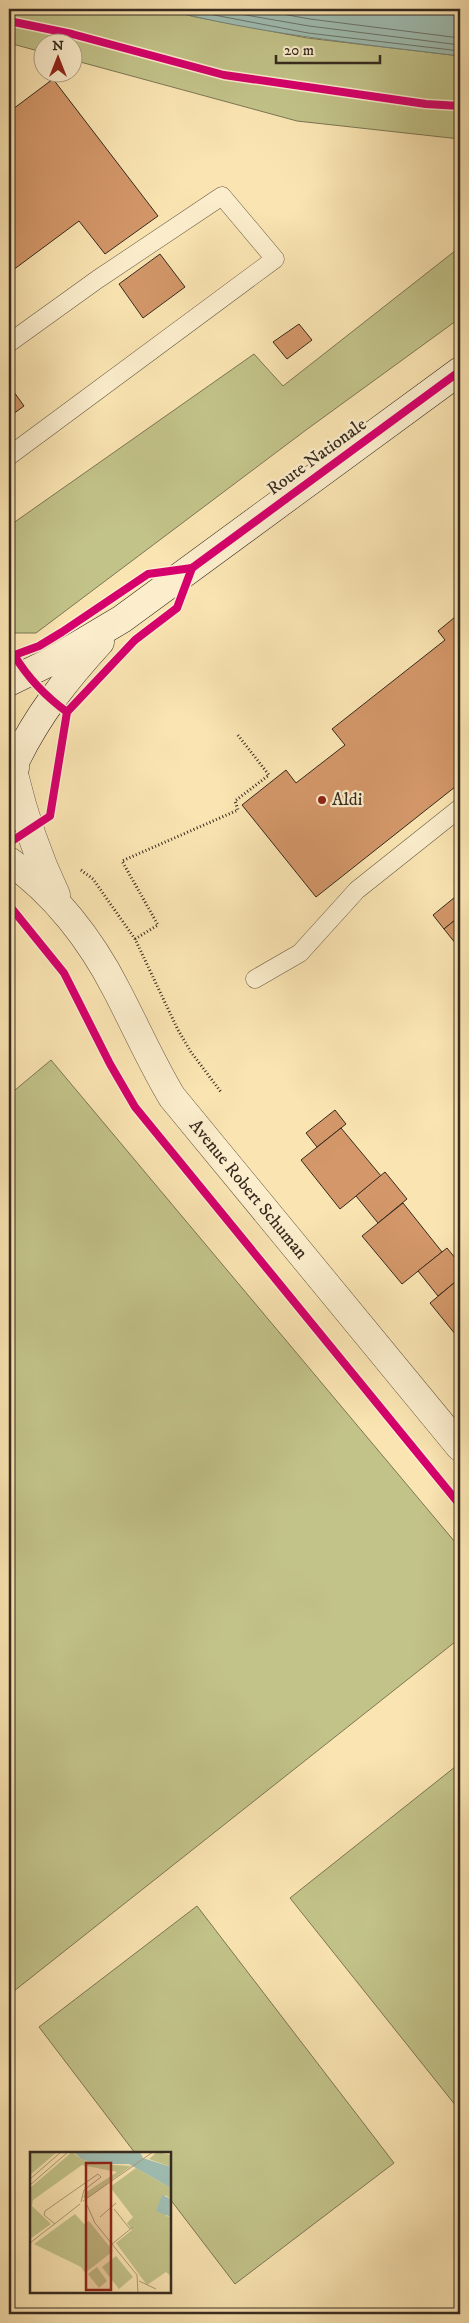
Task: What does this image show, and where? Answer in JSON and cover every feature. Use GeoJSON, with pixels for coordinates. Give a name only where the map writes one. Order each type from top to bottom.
{"type":"FeatureCollection","features":[{"type":"Feature","properties":{"kind":"street","name":"Route Nationale"},"geometry":{"type":"LineString","coordinates":[[9,682],[48,663],[122,619],[460,371]]}},
{"type":"Feature","properties":{"kind":"street","name":"Route Nationale"},"geometry":{"type":"LineString","coordinates":[[12,766],[33,725],[50,700],[122,619]]}},
{"type":"Feature","properties":{"kind":"street","name":"Avenue Robert Schuman"},"geometry":{"type":"LineString","coordinates":[[12,766],[34,846],[65,912]]}},
{"type":"Feature","properties":{"kind":"street","name":"Avenue Robert Schuman"},"geometry":{"type":"LineString","coordinates":[[9,861],[29,876],[65,912],[101,962],[145,1050],[172,1097],[460,1447]]}},
{"type":"Feature","properties":{"kind":"lane"},"geometry":{"type":"LineString","coordinates":[[9,343],[98,279],[222,196],[275,259],[9,456]]}},
{"type":"Feature","properties":{"kind":"lane"},"geometry":{"type":"LineString","coordinates":[[255,979],[300,954],[358,890],[460,808]]}},
{"type":"Feature","properties":{"kind":"path"},"geometry":{"type":"LineString","coordinates":[[135,939],[158,925],[122,861],[238,810],[235,801],[269,775],[237,734]]}},
{"type":"Feature","properties":{"kind":"green space"},"geometry":{"type":"Polygon","coordinates":[[[9,9],[163,9],[307,38],[460,56],[460,139],[297,121],[82,62],[82,32],[32,32],[32,49],[9,43],[9,9]]]}},
{"type":"Feature","properties":{"kind":"green space"},"geometry":{"type":"Polygon","coordinates":[[[460,247],[460,318],[306,430],[36,633],[9,633],[9,526],[254,354],[283,386],[460,247]]]}},
{"type":"Feature","properties":{"kind":"green space"},"geometry":{"type":"Polygon","coordinates":[[[51,1060],[460,1548],[460,1638],[9,1995],[9,1095],[51,1060]]]}},
{"type":"Feature","properties":{"kind":"green space"},"geometry":{"type":"Polygon","coordinates":[[[460,1763],[460,2111],[290,1898],[460,1763]]]}},
{"type":"Feature","properties":{"kind":"green space"},"geometry":{"type":"Polygon","coordinates":[[[197,1906],[394,2163],[235,2284],[171,2200],[171,2152],[134,2152],[39,2027],[197,1906]]]}},
{"type":"Feature","properties":{"kind":"water"},"geometry":{"type":"Polygon","coordinates":[[[163,9],[460,9],[460,56],[273,32],[163,9]]]}},
{"type":"Feature","properties":{"kind":"building"},"geometry":{"type":"Polygon","coordinates":[[[49,82],[55,82],[158,216],[105,254],[79,221],[9,273],[9,112],[49,82]]]}},
{"type":"Feature","properties":{"kind":"building"},"geometry":{"type":"Polygon","coordinates":[[[160,254],[185,287],[143,318],[119,284],[160,254]]]}},
{"type":"Feature","properties":{"kind":"building"},"geometry":{"type":"Polygon","coordinates":[[[299,324],[312,340],[287,359],[273,342],[299,324]]]}},
{"type":"Feature","properties":{"kind":"building"},"geometry":{"type":"Polygon","coordinates":[[[9,385],[24,406],[9,417],[9,385]]]}},
{"type":"Feature","properties":{"kind":"building"},"geometry":{"type":"Polygon","coordinates":[[[460,613],[460,783],[316,897],[242,805],[286,770],[296,783],[345,745],[332,729],[445,640],[438,631],[460,613]]]}},
{"type":"Feature","properties":{"kind":"building"},"geometry":{"type":"Polygon","coordinates":[[[460,893],[460,916],[444,929],[433,915],[460,893]]]}},
{"type":"Feature","properties":{"kind":"building"},"geometry":{"type":"Polygon","coordinates":[[[460,916],[460,949],[444,929],[460,916]]]}},
{"type":"Feature","properties":{"kind":"building"},"geometry":{"type":"Polygon","coordinates":[[[335,1110],[346,1124],[317,1147],[306,1133],[335,1110]]]}},
{"type":"Feature","properties":{"kind":"building"},"geometry":{"type":"Polygon","coordinates":[[[341,1128],[381,1176],[340,1209],[301,1160],[341,1128]]]}},
{"type":"Feature","properties":{"kind":"building"},"geometry":{"type":"Polygon","coordinates":[[[385,1172],[407,1199],[378,1223],[356,1196],[385,1172]]]}},
{"type":"Feature","properties":{"kind":"building"},"geometry":{"type":"Polygon","coordinates":[[[403,1203],[442,1252],[402,1284],[362,1236],[403,1203]]]}},
{"type":"Feature","properties":{"kind":"building"},"geometry":{"type":"Polygon","coordinates":[[[447,1248],[460,1264],[460,1278],[438,1296],[418,1271],[447,1248]]]}},
{"type":"Feature","properties":{"kind":"building"},"geometry":{"type":"Polygon","coordinates":[[[460,1278],[460,1340],[430,1303],[460,1278]]]}},
{"type":"Feature","properties":{"kind":"cycle path"},"geometry":{"type":"LineString","coordinates":[[9,21],[72,34],[224,75],[426,104],[460,106]]}},
{"type":"Feature","properties":{"kind":"cycle path"},"geometry":{"type":"LineString","coordinates":[[9,657],[39,646],[148,574],[192,568],[460,371]]}},
{"type":"Feature","properties":{"kind":"cycle path"},"geometry":{"type":"LineString","coordinates":[[9,843],[50,816],[67,712],[135,640],[177,608],[192,568]]}},
{"type":"Feature","properties":{"kind":"cycle path"},"geometry":{"type":"LineString","coordinates":[[14,655],[37,686],[67,712]]}},
{"type":"Feature","properties":{"kind":"cycle path"},"geometry":{"type":"LineString","coordinates":[[9,905],[64,973],[110,1064],[135,1107],[460,1505]]}},
{"type":"Feature","properties":{"kind":"place","name":"Aldi"},"geometry":{"type":"Point","coordinates":[322,800]}}]}
